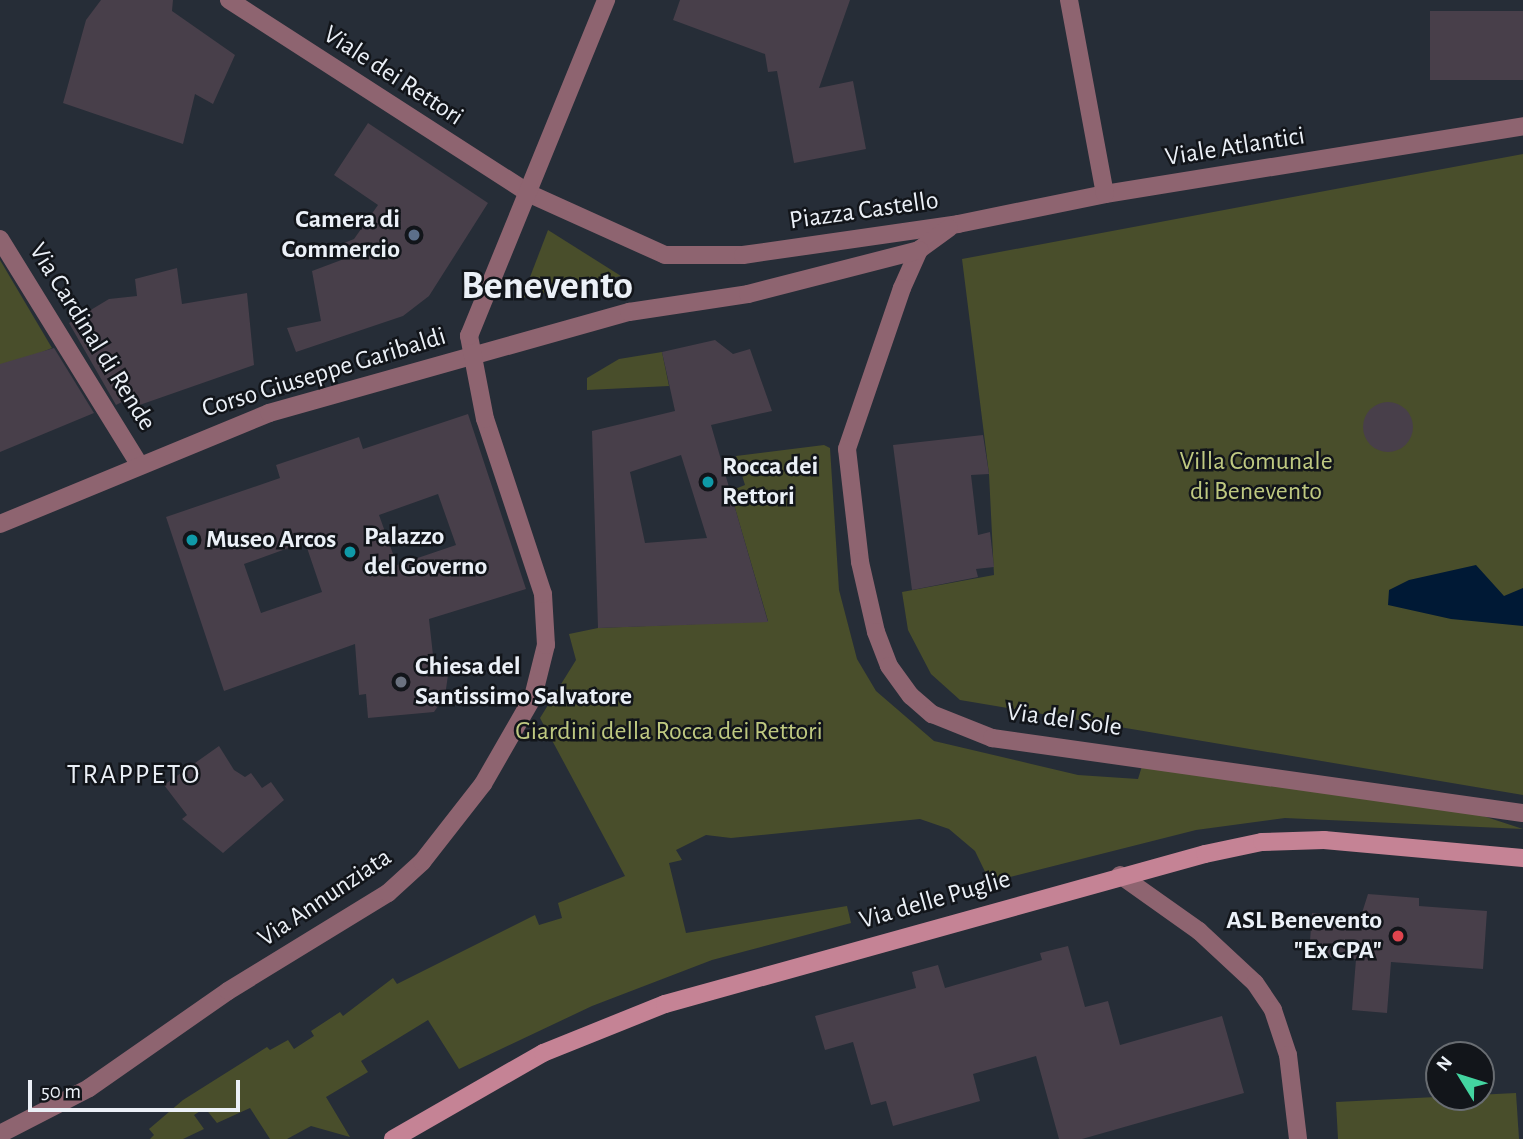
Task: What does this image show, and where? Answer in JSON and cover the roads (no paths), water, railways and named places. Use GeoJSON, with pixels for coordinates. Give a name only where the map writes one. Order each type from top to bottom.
{"type":"FeatureCollection","features":[{"type":"Feature","properties":{"kind":"street","name":"Viale dei Rettori"},"geometry":{"type":"LineString","coordinates":[[229,0],[530,194],[665,256],[743,255]]}},
{"type":"Feature","properties":{"kind":"street"},"geometry":{"type":"LineString","coordinates":[[470,355],[469,336],[530,194],[606,0]]}},
{"type":"Feature","properties":{"kind":"street"},"geometry":{"type":"LineString","coordinates":[[1069,0],[1105,194]]}},
{"type":"Feature","properties":{"kind":"street","name":"Viale Atlantici"},"geometry":{"type":"LineString","coordinates":[[955,224],[1105,194],[1523,126]]}},
{"type":"Feature","properties":{"kind":"street","name":"Piazza Castello"},"geometry":{"type":"LineString","coordinates":[[743,255],[955,224]]}},
{"type":"Feature","properties":{"kind":"street","name":"Piazza Castello"},"geometry":{"type":"LineString","coordinates":[[470,355],[629,312],[730,296],[919,250],[955,224]]}},
{"type":"Feature","properties":{"kind":"street","name":"Via Cardinal di Rende"},"geometry":{"type":"LineString","coordinates":[[0,239],[139,464]]}},
{"type":"Feature","properties":{"kind":"street","name":"Piazza Castello"},"geometry":{"type":"LineString","coordinates":[[858,404],[919,250]]}},
{"type":"Feature","properties":{"kind":"street","name":"Corso Giuseppe Garibaldi"},"geometry":{"type":"LineString","coordinates":[[0,524],[139,464],[269,413],[470,355]]}},
{"type":"Feature","properties":{"kind":"street","name":"Via Annunziata"},"geometry":{"type":"LineString","coordinates":[[0,1134],[89,1088],[228,991],[388,893],[422,862],[483,784],[533,697],[546,645],[543,594],[485,419],[470,355]]}},
{"type":"Feature","properties":{"kind":"street","name":"Via del Sole"},"geometry":{"type":"LineString","coordinates":[[858,404],[847,449],[860,562],[876,632],[889,666],[932,714],[992,738],[1523,814]]}},
{"type":"Feature","properties":{"kind":"street","name":"Via delle Puglie"},"geometry":{"type":"LineString","coordinates":[[393,1139],[543,1053],[666,1004],[1120,875],[1262,842],[1324,840],[1523,858]]}},
{"type":"Feature","properties":{"kind":"street"},"geometry":{"type":"LineString","coordinates":[[1120,875],[1199,931],[1255,983],[1273,1010],[1288,1055],[1298,1139]]}},
{"type":"Feature","properties":{"kind":"water"},"geometry":{"type":"Polygon","coordinates":[[[1476,565],[1504,596],[1523,588],[1523,626],[1451,619],[1388,605],[1389,590],[1409,580],[1476,565]]]}},
{"type":"Feature","properties":{"kind":"place","name":"Camera di Commercio"},"geometry":{"type":"Point","coordinates":[414,235]}},
{"type":"Feature","properties":{"kind":"place","name":"Rocca dei Rettori"},"geometry":{"type":"Point","coordinates":[708,482]}},
{"type":"Feature","properties":{"kind":"place","name":"Museo Arcos"},"geometry":{"type":"Point","coordinates":[192,540]}},
{"type":"Feature","properties":{"kind":"place","name":"Palazzo del Governo"},"geometry":{"type":"Point","coordinates":[350,552]}},
{"type":"Feature","properties":{"kind":"place","name":"Chiesa del Santissimo Salvatore"},"geometry":{"type":"Point","coordinates":[401,682]}},
{"type":"Feature","properties":{"kind":"place","name":"ASL Benevento \"Ex CPA\""},"geometry":{"type":"Point","coordinates":[1398,936]}},
{"type":"Feature","properties":{"kind":"district","name":"Benevento"},"geometry":{"type":"Point","coordinates":[547,286]}},
{"type":"Feature","properties":{"kind":"district","name":"TRAPPETO"},"geometry":{"type":"Point","coordinates":[134,775]}},
{"type":"Feature","properties":{"kind":"park label","name":"Villa Comunale di Benevento"},"geometry":{"type":"Point","coordinates":[1256,477]}},
{"type":"Feature","properties":{"kind":"park label","name":"Giardini della Rocca dei Rettori"},"geometry":{"type":"Point","coordinates":[669,732]}}]}
